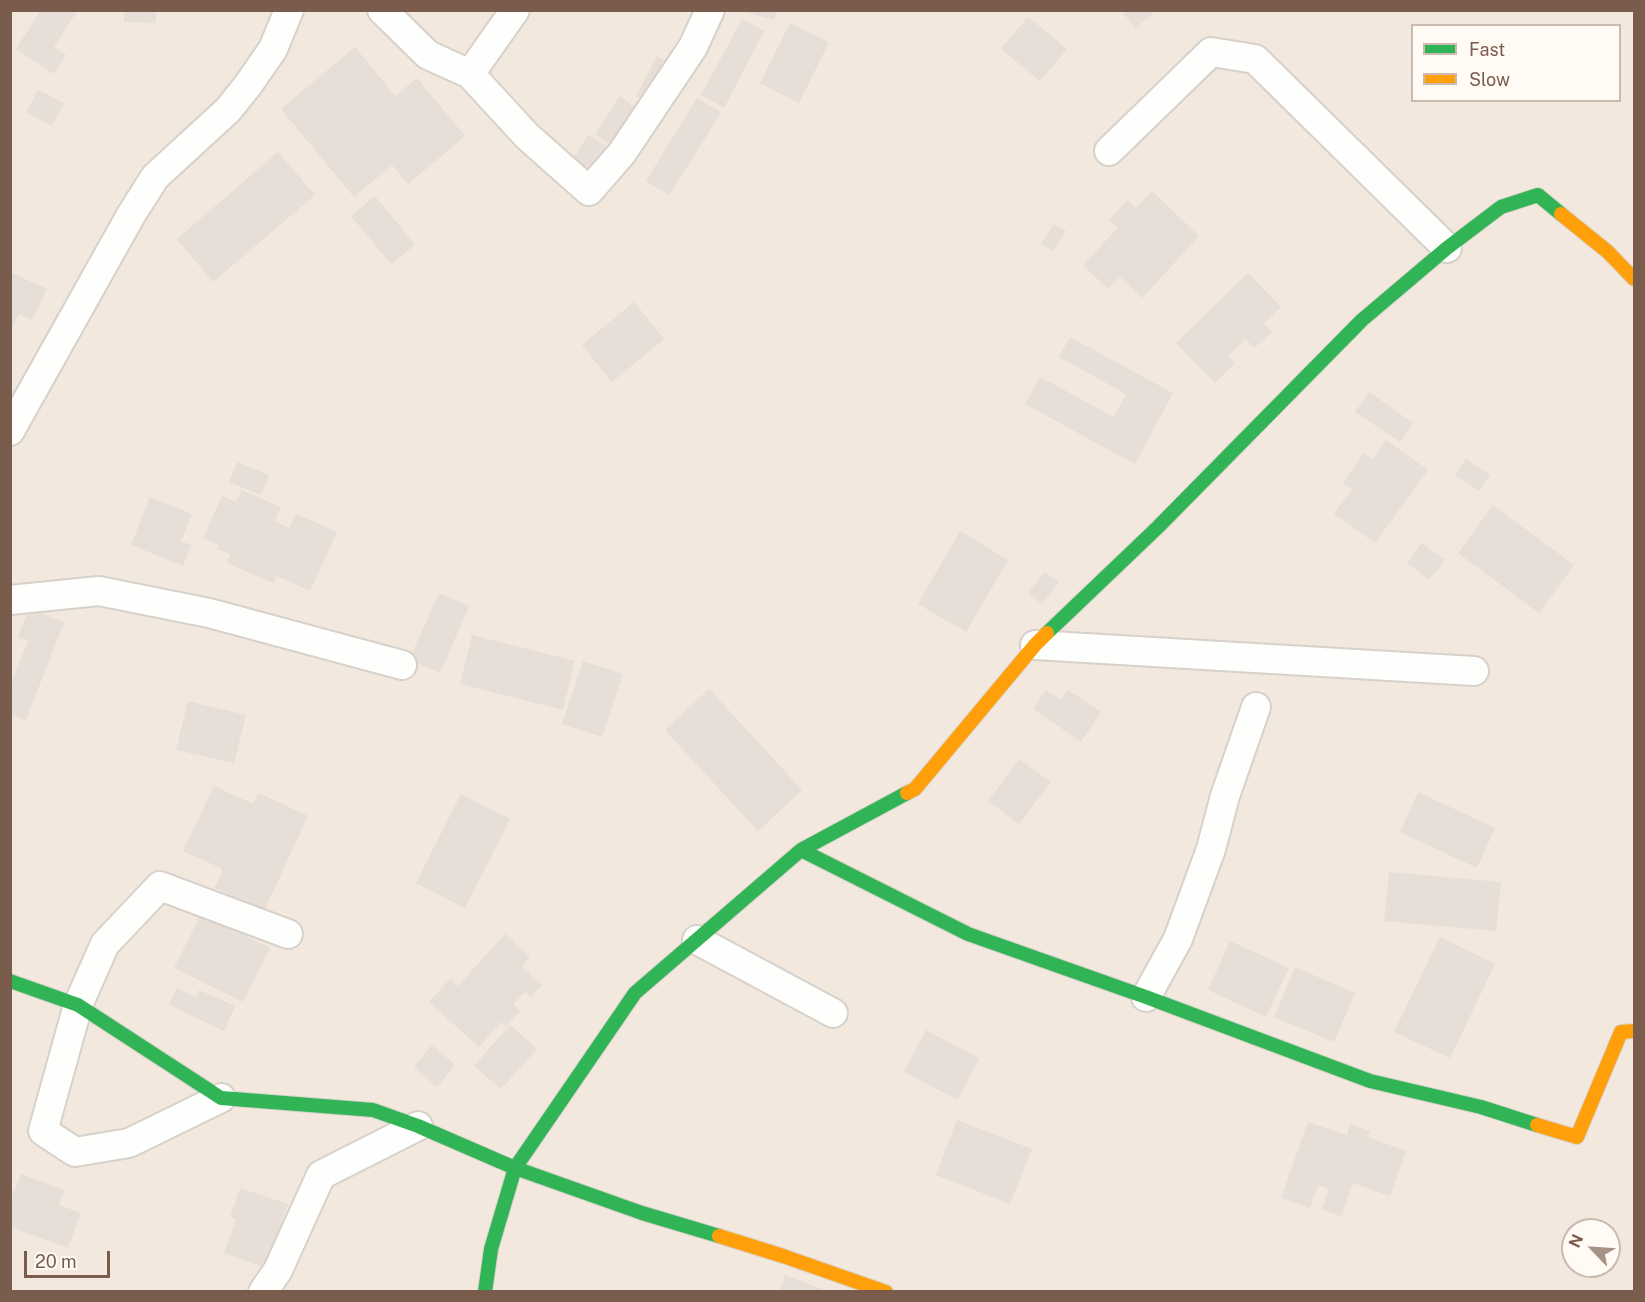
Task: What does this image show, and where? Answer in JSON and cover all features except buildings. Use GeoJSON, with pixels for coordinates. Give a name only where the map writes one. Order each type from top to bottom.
{"type":"FeatureCollection","features":[{"type":"Feature","properties":{"kind":"street"},"geometry":{"type":"LineString","coordinates":[[10,431],[120,234],[155,177],[228,110],[273,49],[289,10]]}},
{"type":"Feature","properties":{"kind":"street"},"geometry":{"type":"LineString","coordinates":[[382,10],[428,55],[470,74],[527,136],[589,191],[622,153],[693,47],[710,10]]}},
{"type":"Feature","properties":{"kind":"street"},"geometry":{"type":"LineString","coordinates":[[470,74],[515,10]]}},
{"type":"Feature","properties":{"kind":"street"},"geometry":{"type":"LineString","coordinates":[[1109,151],[1211,52],[1255,59],[1447,248]]}},
{"type":"Feature","properties":{"kind":"street"},"geometry":{"type":"LineString","coordinates":[[485,1292],[491,1249],[515,1168],[635,993],[801,850],[915,789],[1035,645],[1158,527],[1362,320],[1447,248],[1501,207],[1538,195],[1608,252],[1635,279]]}},
{"type":"Feature","properties":{"kind":"street"},"geometry":{"type":"LineString","coordinates":[[10,600],[99,591],[209,613],[402,665]]}},
{"type":"Feature","properties":{"kind":"street"},"geometry":{"type":"LineString","coordinates":[[1035,645],[1474,671]]}},
{"type":"Feature","properties":{"kind":"street"},"geometry":{"type":"LineString","coordinates":[[1146,997],[1178,939],[1256,707]]}},
{"type":"Feature","properties":{"kind":"street"},"geometry":{"type":"LineString","coordinates":[[801,850],[968,934],[1146,997],[1370,1081],[1481,1107],[1577,1137],[1622,1032],[1635,1031]]}},
{"type":"Feature","properties":{"kind":"street"},"geometry":{"type":"LineString","coordinates":[[221,1098],[129,1143],[75,1152],[43,1131],[78,1005],[105,944],[160,886],[288,934]]}},
{"type":"Feature","properties":{"kind":"street"},"geometry":{"type":"LineString","coordinates":[[697,940],[833,1013]]}},
{"type":"Feature","properties":{"kind":"street"},"geometry":{"type":"LineString","coordinates":[[10,981],[78,1005],[221,1098],[372,1110],[418,1126],[515,1168],[642,1213],[783,1256],[886,1292]]}},
{"type":"Feature","properties":{"kind":"street"},"geometry":{"type":"LineString","coordinates":[[263,1292],[278,1270],[321,1175],[418,1126]]}},
{"type":"Feature","properties":{"kind":"shaded area"},"geometry":{"type":"Polygon","coordinates":[[[11,11],[1634,11],[1634,1291],[11,1291],[11,11]]]}},
{"type":"Feature","properties":{"kind":"traffic: fast"},"geometry":{"type":"LineString","coordinates":[[1047,633],[1158,527],[1362,320],[1447,248],[1501,207],[1538,195],[1561,214]]}},
{"type":"Feature","properties":{"kind":"traffic: fast"},"geometry":{"type":"LineString","coordinates":[[485,1292],[491,1249],[515,1168],[635,993],[801,850],[907,793]]}},
{"type":"Feature","properties":{"kind":"traffic: fast"},"geometry":{"type":"LineString","coordinates":[[801,850],[968,934],[1146,997],[1370,1081],[1481,1107],[1537,1125]]}},
{"type":"Feature","properties":{"kind":"traffic: fast"},"geometry":{"type":"LineString","coordinates":[[10,981],[78,1005],[221,1098],[373,1110],[418,1126],[515,1168],[642,1213],[719,1236]]}},
{"type":"Feature","properties":{"kind":"traffic: slow"},"geometry":{"type":"LineString","coordinates":[[1561,214],[1608,252],[1634,279]]}},
{"type":"Feature","properties":{"kind":"traffic: slow"},"geometry":{"type":"LineString","coordinates":[[907,793],[915,789],[1047,633]]}},
{"type":"Feature","properties":{"kind":"traffic: slow"},"geometry":{"type":"LineString","coordinates":[[1537,1125],[1577,1137],[1621,1032],[1634,1031]]}},
{"type":"Feature","properties":{"kind":"traffic: slow"},"geometry":{"type":"LineString","coordinates":[[719,1236],[886,1292]]}}]}
